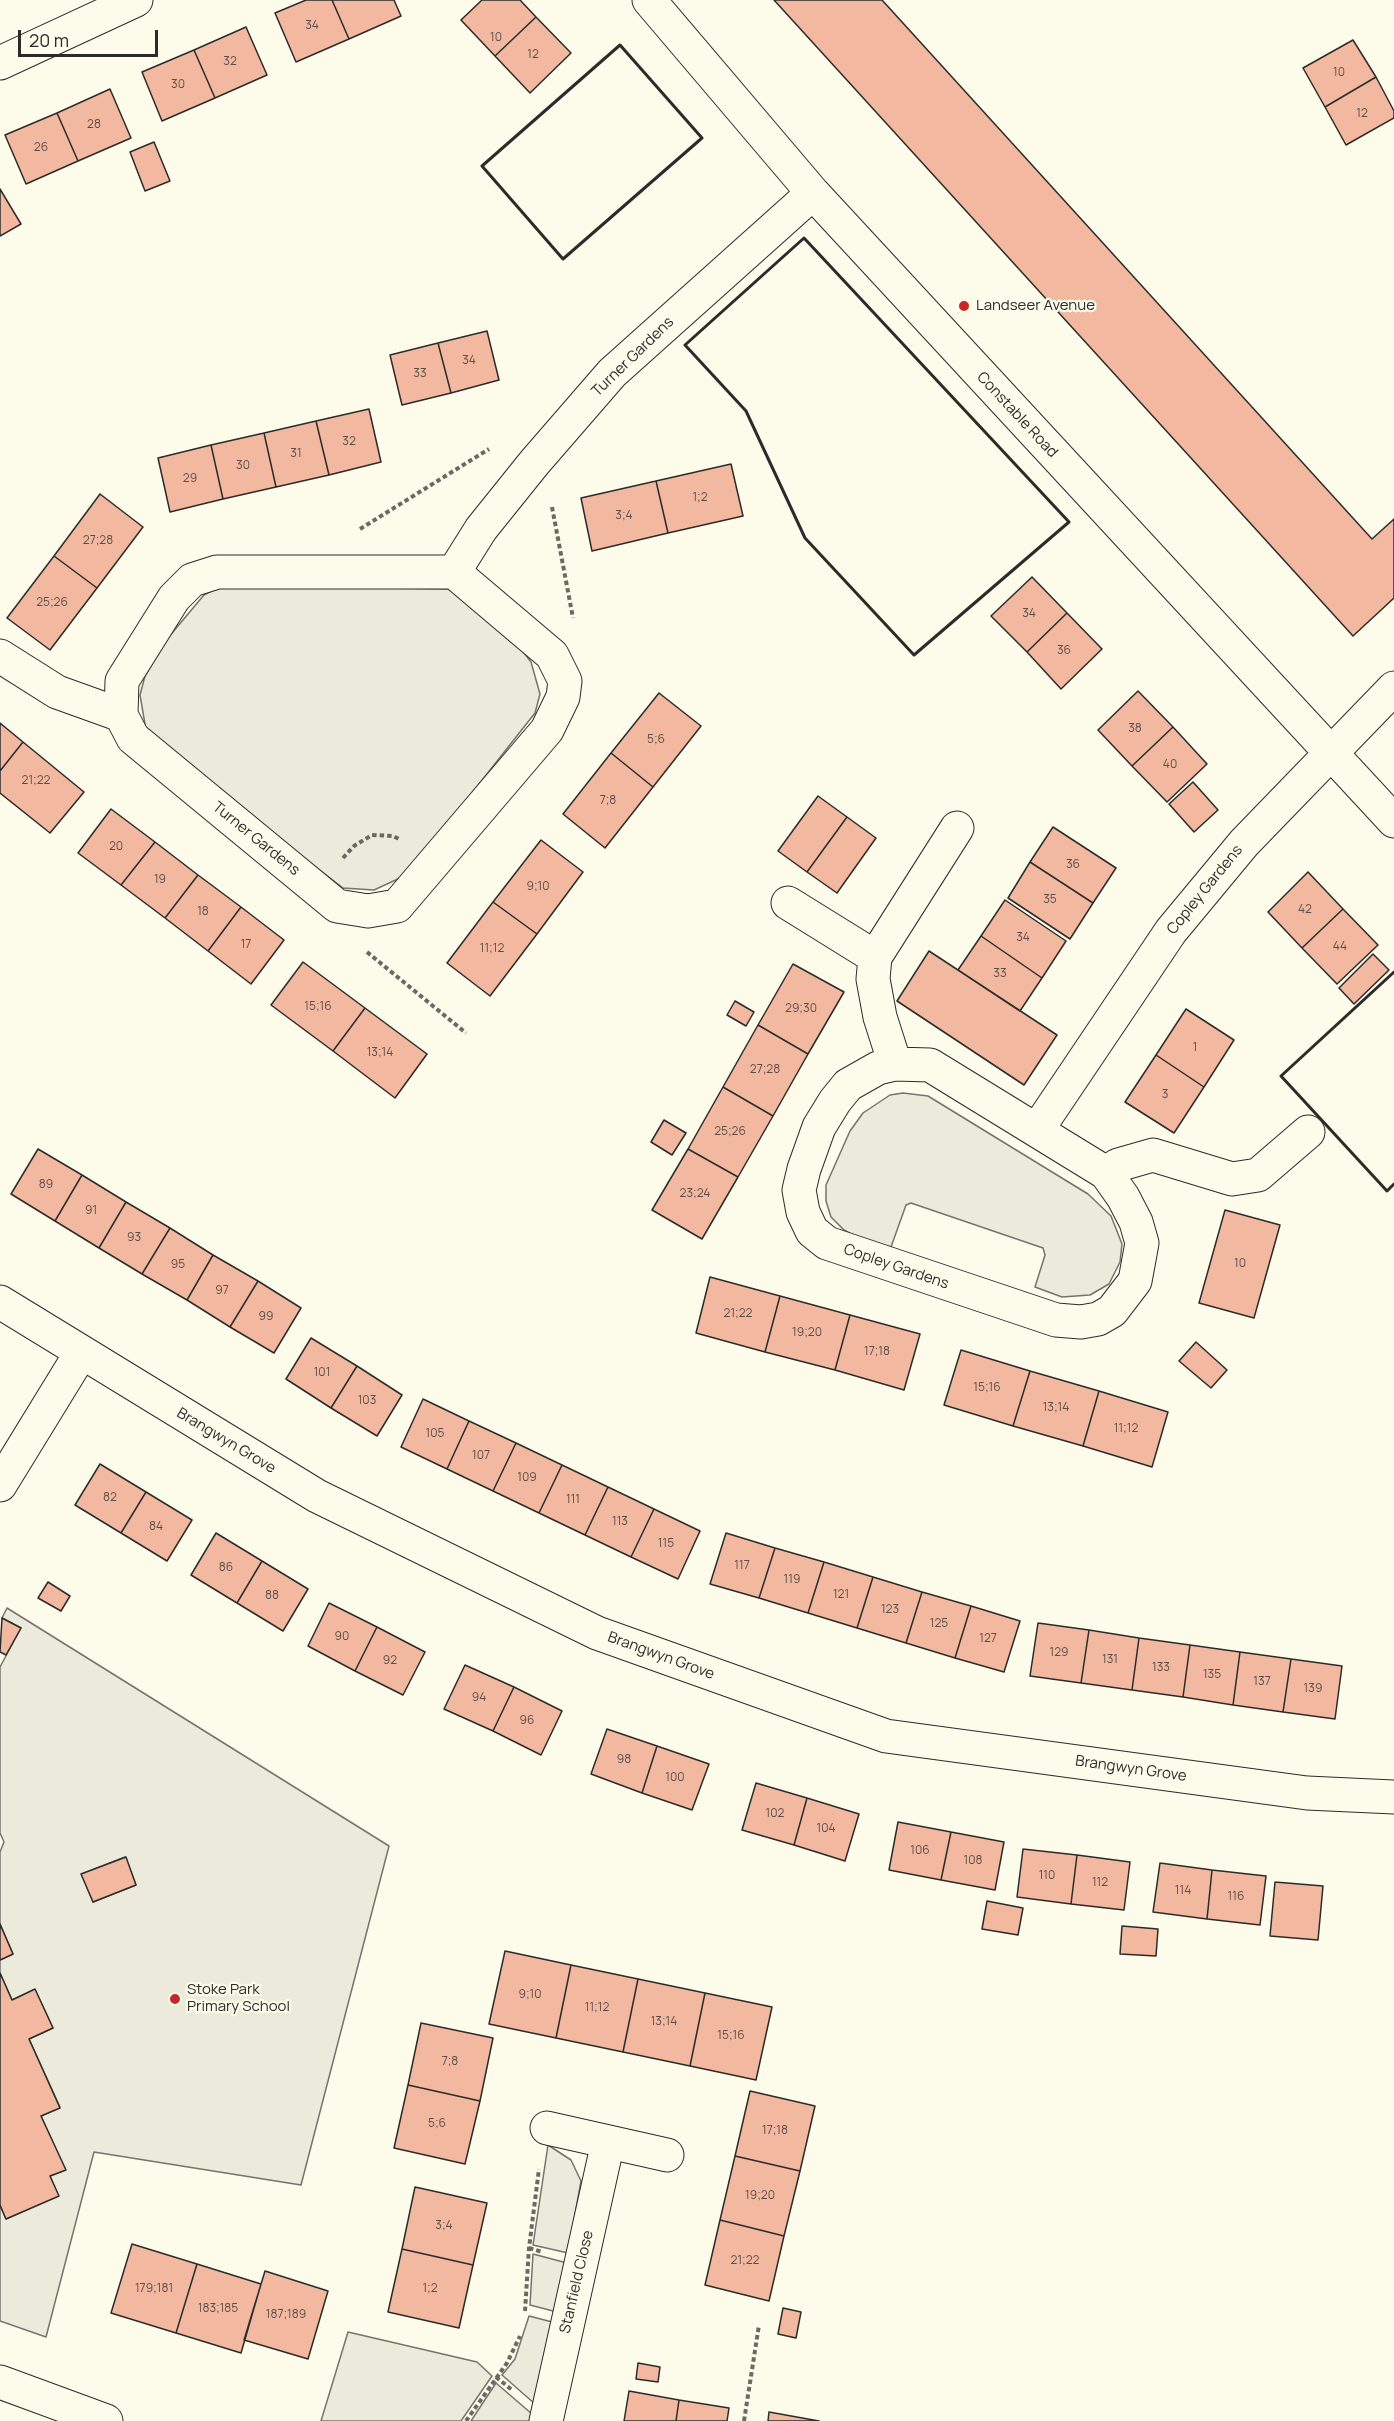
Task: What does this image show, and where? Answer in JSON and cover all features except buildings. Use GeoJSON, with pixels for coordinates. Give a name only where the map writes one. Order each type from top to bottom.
{"type":"FeatureCollection","features":[{"type":"Feature","properties":{"kind":"street"},"geometry":{"type":"LineString","coordinates":[[0,63],[136,0]]}},
{"type":"Feature","properties":{"kind":"street","name":"Constable Road"},"geometry":{"type":"LineString","coordinates":[[649,0],[813,193],[1394,821]]}},
{"type":"Feature","properties":{"kind":"street","name":"Turner Gardens"},"geometry":{"type":"LineString","coordinates":[[454,572],[481,529],[534,463],[612,373],[813,193]]}},
{"type":"Feature","properties":{"kind":"street"},"geometry":{"type":"LineString","coordinates":[[0,656],[57,692],[121,715],[122,681],[174,598],[192,580],[218,572],[454,572],[552,655],[565,681],[562,697],[547,730],[397,906],[368,911],[328,898]]}},
{"type":"Feature","properties":{"kind":"street","name":"Copley Gardens"},"geometry":{"type":"LineString","coordinates":[[1037,1130],[1171,931],[1244,843],[1394,688]]}},
{"type":"Feature","properties":{"kind":"street","name":"Turner Gardens"},"geometry":{"type":"LineString","coordinates":[[121,715],[133,738],[328,898]]}},
{"type":"Feature","properties":{"kind":"street"},"geometry":{"type":"LineString","coordinates":[[895,1064],[880,1017],[873,979],[875,957],[957,828]]}},
{"type":"Feature","properties":{"kind":"street"},"geometry":{"type":"LineString","coordinates":[[788,903],[875,957]]}},
{"type":"Feature","properties":{"kind":"street","name":"Copley Gardens"},"geometry":{"type":"LineString","coordinates":[[895,1064],[930,1065],[1106,1173],[1123,1197],[1136,1222],[1142,1243],[1135,1281],[1112,1311],[1098,1319],[1081,1322],[1056,1320],[826,1243],[812,1231],[803,1212],[799,1190],[819,1127],[834,1101],[848,1085],[878,1068],[895,1064]]}},
{"type":"Feature","properties":{"kind":"street"},"geometry":{"type":"LineString","coordinates":[[1106,1173],[1118,1165],[1153,1155],[1232,1179],[1258,1175],[1308,1132]]}},
{"type":"Feature","properties":{"kind":"street","name":"Brangwyn Grove"},"geometry":{"type":"LineString","coordinates":[[0,1302],[317,1496],[597,1633],[886,1736],[1307,1792],[1394,1797]]}},
{"type":"Feature","properties":{"kind":"street"},"geometry":{"type":"LineString","coordinates":[[0,1485],[81,1353]]}},
{"type":"Feature","properties":{"kind":"street"},"geometry":{"type":"LineString","coordinates":[[547,2128],[667,2156]]}},
{"type":"Feature","properties":{"kind":"street","name":"Stanfield Close"},"geometry":{"type":"LineString","coordinates":[[546,2421],[608,2142]]}},
{"type":"Feature","properties":{"kind":"street"},"geometry":{"type":"LineString","coordinates":[[0,2382],[106,2421]]}},
{"type":"Feature","properties":{"kind":"path"},"geometry":{"type":"LineString","coordinates":[[352,534],[492,448]]}},
{"type":"Feature","properties":{"kind":"path"},"geometry":{"type":"LineString","coordinates":[[534,463],[548,487],[574,622]]}},
{"type":"Feature","properties":{"kind":"path"},"geometry":{"type":"LineString","coordinates":[[435,861],[393,836],[372,835],[354,846],[328,898],[364,950],[466,1033]]}},
{"type":"Feature","properties":{"kind":"path"},"geometry":{"type":"LineString","coordinates":[[524,2317],[535,2191],[547,2128]]}},
{"type":"Feature","properties":{"kind":"path"},"geometry":{"type":"LineString","coordinates":[[744,2421],[759,2325]]}},
{"type":"Feature","properties":{"kind":"path"},"geometry":{"type":"LineString","coordinates":[[466,2421],[507,2362],[521,2331]]}},
{"type":"Feature","properties":{"kind":"shaded area"},"geometry":{"type":"Polygon","coordinates":[[[233,586],[455,589],[521,649],[531,662],[540,694],[535,713],[412,869],[400,878],[374,890],[343,888],[154,742],[146,730],[140,695],[145,676],[167,639],[204,595],[217,588],[233,586]]]}},
{"type":"Feature","properties":{"kind":"shaded area"},"geometry":{"type":"Polygon","coordinates":[[[903,1093],[928,1096],[1088,1194],[1111,1216],[1122,1244],[1120,1262],[1109,1284],[1090,1295],[1062,1297],[1035,1287],[1045,1255],[1043,1248],[911,1203],[906,1205],[891,1247],[862,1240],[844,1230],[831,1217],[826,1201],[826,1185],[850,1131],[863,1113],[890,1095],[903,1093]]]}},
{"type":"Feature","properties":{"kind":"shaded area","name":"Stoke Park Primary School"},"geometry":{"type":"Polygon","coordinates":[[[7,1608],[389,1846],[301,2185],[94,2152],[46,2337],[0,2321],[0,2205],[6,2219],[58,2195],[50,2176],[65,2170],[41,2116],[60,2107],[29,2039],[53,2028],[35,1990],[12,2000],[0,1973],[0,1960],[13,1954],[0,1924],[0,1852],[4,1842],[0,1833],[0,1667],[21,1628],[2,1618],[7,1608]],[[125,1857],[82,1874],[93,1902],[136,1885],[125,1857]]]}},
{"type":"Feature","properties":{"kind":"shaded area"},"geometry":{"type":"Polygon","coordinates":[[[548,2145],[571,2160],[581,2181],[568,2253],[533,2245],[548,2145]]]}},
{"type":"Feature","properties":{"kind":"shaded area"},"geometry":{"type":"Polygon","coordinates":[[[533,2254],[567,2263],[557,2312],[530,2305],[533,2254]]]}},
{"type":"Feature","properties":{"kind":"shaded area"},"geometry":{"type":"Polygon","coordinates":[[[529,2316],[556,2323],[535,2404],[502,2375],[515,2359],[529,2316]]]}},
{"type":"Feature","properties":{"kind":"shaded area"},"geometry":{"type":"Polygon","coordinates":[[[348,2332],[477,2362],[492,2376],[461,2421],[321,2421],[348,2332]]]}},
{"type":"Feature","properties":{"kind":"shaded area"},"geometry":{"type":"Polygon","coordinates":[[[496,2383],[532,2414],[530,2421],[471,2421],[496,2383]]]}},
{"type":"Feature","properties":{"kind":"wall"},"geometry":{"type":"LineString","coordinates":[[620,45],[702,138],[563,259],[482,166],[620,45]]}},
{"type":"Feature","properties":{"kind":"wall"},"geometry":{"type":"LineString","coordinates":[[804,238],[1069,522],[914,655],[805,538],[746,411],[685,345],[804,238]]}},
{"type":"Feature","properties":{"kind":"wall"},"geometry":{"type":"LineString","coordinates":[[1394,972],[1281,1076],[1387,1191],[1394,1184]]}},
{"type":"Feature","properties":{"kind":"place","name":"Landseer Avenue"},"geometry":{"type":"Point","coordinates":[964,306]}},
{"type":"Feature","properties":{"kind":"place","name":"Stoke Park Primary School"},"geometry":{"type":"Point","coordinates":[175,1999]}}]}
